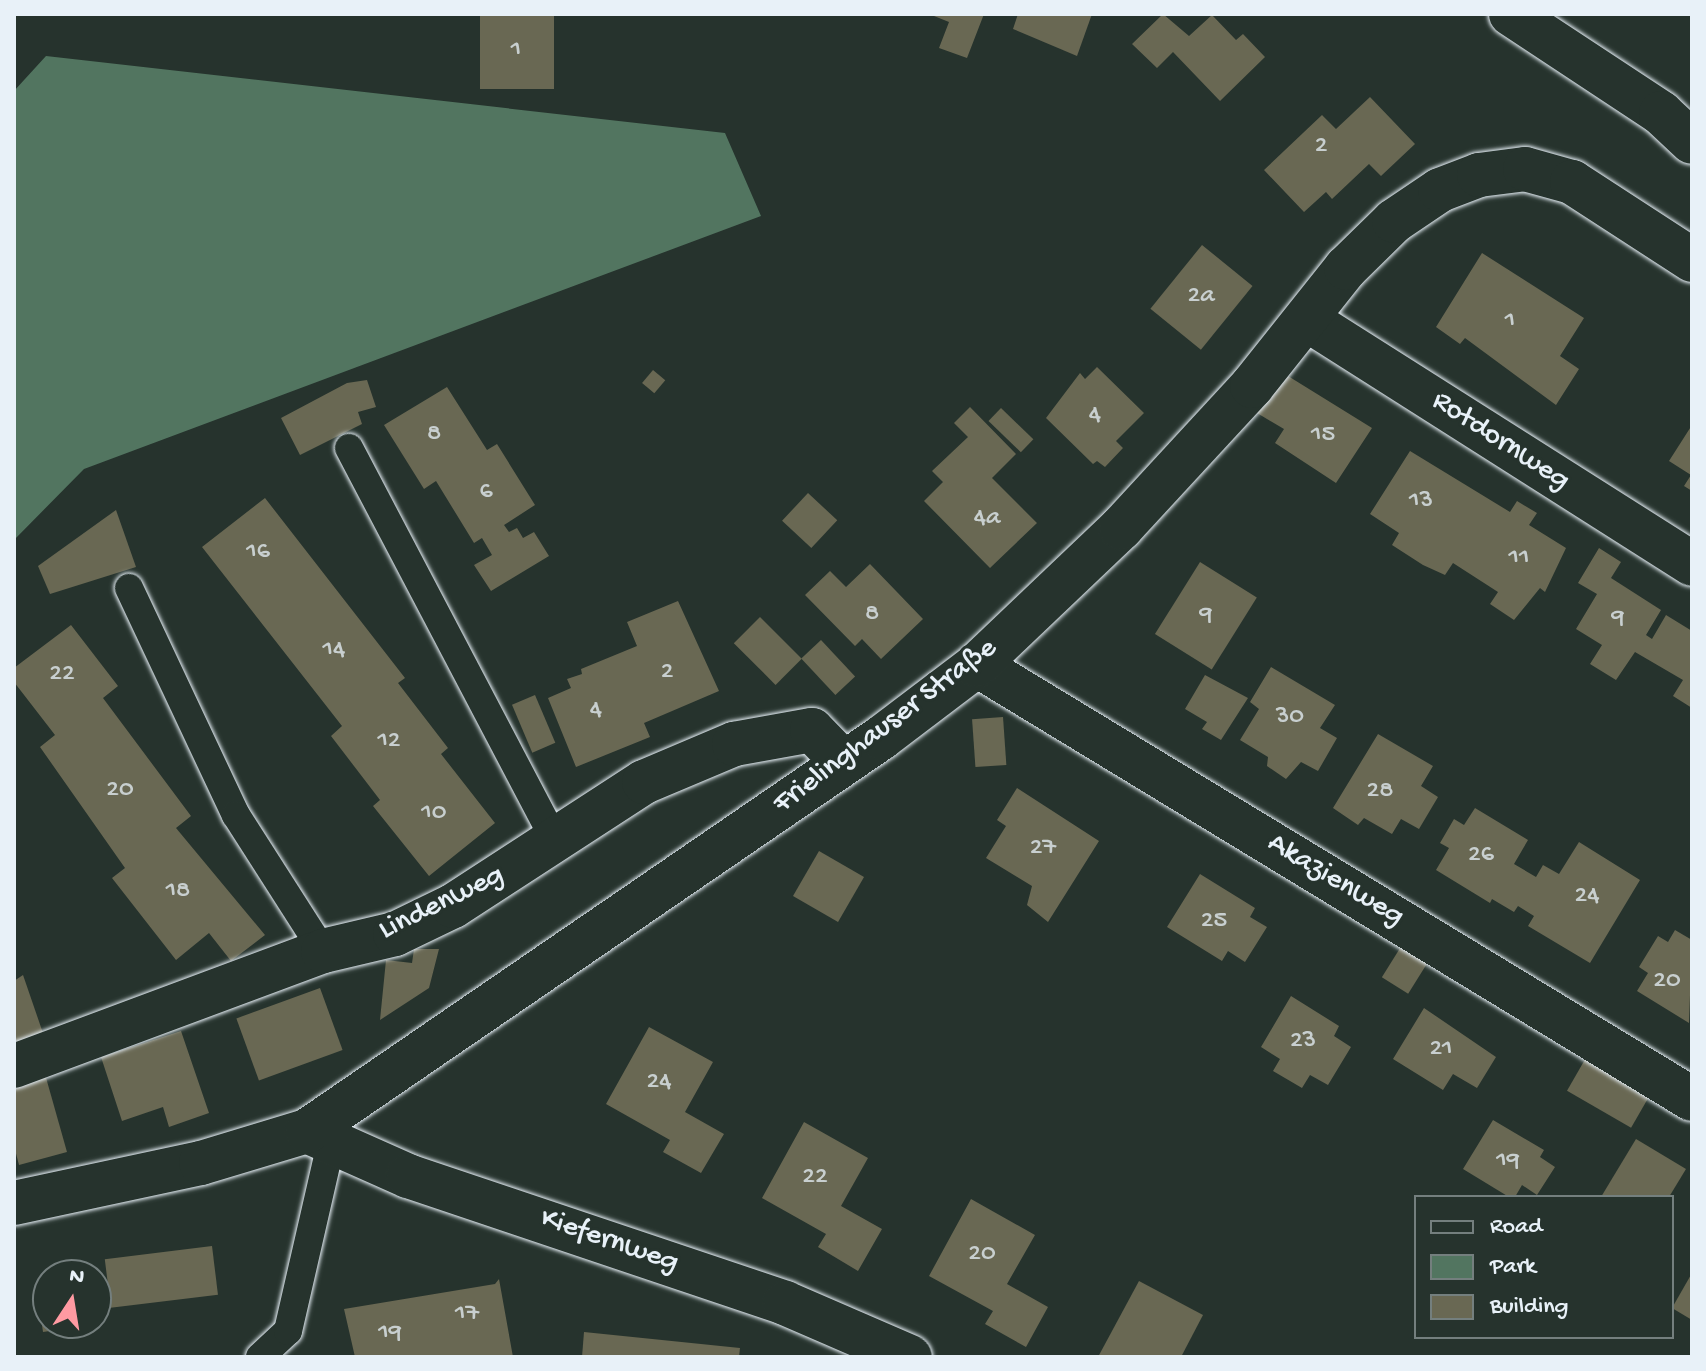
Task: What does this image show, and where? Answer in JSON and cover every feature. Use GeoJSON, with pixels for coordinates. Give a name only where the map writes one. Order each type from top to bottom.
{"type":"FeatureCollection","features":[{"type":"Feature","properties":{"kind":"street"},"geometry":{"type":"LineString","coordinates":[[1511,14],[1661,113],[1692,142]]}},
{"type":"Feature","properties":{"kind":"street","name":"Frielinghauser Straße"},"geometry":{"type":"LineString","coordinates":[[14,1203],[319,1137],[977,665],[1131,518],[1308,320],[1346,268],[1394,221],[1440,190],[1479,175],[1525,169],[1572,182],[1692,260]]}},
{"type":"Feature","properties":{"kind":"street","name":"Rotdornweg"},"geometry":{"type":"LineString","coordinates":[[1308,320],[1692,564]]}},
{"type":"Feature","properties":{"kind":"street","name":"Akazienweg"},"geometry":{"type":"LineString","coordinates":[[977,665],[1692,1099]]}},
{"type":"Feature","properties":{"kind":"street","name":"Lindenweg"},"geometry":{"type":"LineString","coordinates":[[14,1066],[323,951],[395,934],[453,906],[556,843],[644,782],[734,744],[812,730],[843,762]]}},
{"type":"Feature","properties":{"kind":"street","name":"Kiefernweg"},"geometry":{"type":"LineString","coordinates":[[319,1137],[408,1176],[785,1303],[910,1357]]}},
{"type":"Feature","properties":{"kind":"lane"},"geometry":{"type":"LineString","coordinates":[[349,448],[556,843]]}},
{"type":"Feature","properties":{"kind":"lane"},"geometry":{"type":"LineString","coordinates":[[129,588],[236,815],[323,951]]}},
{"type":"Feature","properties":{"kind":"lane"},"geometry":{"type":"LineString","coordinates":[[260,1357],[288,1331],[292,1319],[319,1137]]}},
{"type":"Feature","properties":{"kind":"green space"},"geometry":{"type":"Polygon","coordinates":[[[46,56],[725,133],[761,216],[84,469],[14,540],[14,91],[46,56]]]}},
{"type":"Feature","properties":{"kind":"building"},"geometry":{"type":"Polygon","coordinates":[[[480,14],[554,14],[554,89],[480,89],[480,14]]]}},
{"type":"Feature","properties":{"kind":"building"},"geometry":{"type":"Polygon","coordinates":[[[929,14],[984,14],[967,58],[939,48],[949,22],[929,14]]]}},
{"type":"Feature","properties":{"kind":"building"},"geometry":{"type":"Polygon","coordinates":[[[1018,14],[1092,14],[1077,56],[1013,29],[1018,14]]]}},
{"type":"Feature","properties":{"kind":"building"},"geometry":{"type":"Polygon","coordinates":[[[1163,14],[1189,36],[1212,15],[1236,40],[1243,34],[1265,57],[1220,101],[1173,52],[1157,68],[1132,44],[1163,14]]]}},
{"type":"Feature","properties":{"kind":"building"},"geometry":{"type":"Polygon","coordinates":[[[1370,97],[1415,144],[1381,176],[1369,164],[1332,199],[1326,192],[1304,212],[1264,170],[1322,115],[1336,129],[1370,97]]]}},
{"type":"Feature","properties":{"kind":"building"},"geometry":{"type":"Polygon","coordinates":[[[1202,245],[1253,286],[1201,350],[1150,309],[1202,245]]]}},
{"type":"Feature","properties":{"kind":"building"},"geometry":{"type":"Polygon","coordinates":[[[1482,253],[1584,318],[1560,356],[1579,369],[1556,405],[1465,338],[1460,344],[1436,327],[1482,253]]]}},
{"type":"Feature","properties":{"kind":"building"},"geometry":{"type":"Polygon","coordinates":[[[1097,367],[1144,413],[1116,441],[1123,448],[1105,467],[1097,461],[1093,464],[1046,418],[1080,373],[1085,379],[1097,367]]]}},
{"type":"Feature","properties":{"kind":"building"},"geometry":{"type":"Polygon","coordinates":[[[653,370],[665,380],[654,393],[642,383],[653,370]]]}},
{"type":"Feature","properties":{"kind":"building"},"geometry":{"type":"Polygon","coordinates":[[[1288,376],[1372,428],[1336,483],[1275,443],[1284,429],[1257,413],[1288,376]]]}},
{"type":"Feature","properties":{"kind":"building"},"geometry":{"type":"Polygon","coordinates":[[[367,380],[376,407],[358,412],[362,424],[300,455],[281,418],[347,383],[367,380]]]}},
{"type":"Feature","properties":{"kind":"building"},"geometry":{"type":"Polygon","coordinates":[[[447,387],[487,450],[497,444],[535,505],[504,525],[509,532],[517,528],[523,538],[534,532],[549,556],[491,591],[474,565],[492,555],[482,538],[474,543],[436,481],[424,489],[384,425],[447,387]]]}},
{"type":"Feature","properties":{"kind":"building"},"geometry":{"type":"Polygon","coordinates":[[[970,407],[1016,454],[992,478],[1037,523],[990,568],[924,501],[943,482],[932,471],[968,437],[954,423],[970,407]]]}},
{"type":"Feature","properties":{"kind":"building"},"geometry":{"type":"Polygon","coordinates":[[[1001,408],[1033,439],[1021,452],[988,421],[1001,408]]]}},
{"type":"Feature","properties":{"kind":"building"},"geometry":{"type":"Polygon","coordinates":[[[1692,425],[1692,491],[1684,486],[1691,475],[1669,461],[1692,425]]]}},
{"type":"Feature","properties":{"kind":"building"},"geometry":{"type":"Polygon","coordinates":[[[1410,451],[1510,512],[1517,501],[1537,513],[1529,525],[1566,548],[1545,592],[1540,588],[1514,620],[1490,604],[1498,592],[1453,563],[1445,575],[1423,565],[1392,545],[1399,533],[1370,514],[1410,451]]]}},
{"type":"Feature","properties":{"kind":"building"},"geometry":{"type":"Polygon","coordinates":[[[808,493],[837,520],[811,548],[782,521],[808,493]]]}},
{"type":"Feature","properties":{"kind":"building"},"geometry":{"type":"Polygon","coordinates":[[[265,498],[405,678],[398,683],[448,748],[441,754],[495,823],[429,876],[373,806],[380,800],[331,736],[342,726],[202,547],[265,498]]]}},
{"type":"Feature","properties":{"kind":"building"},"geometry":{"type":"Polygon","coordinates":[[[116,510],[136,567],[50,594],[38,566],[116,510]]]}},
{"type":"Feature","properties":{"kind":"building"},"geometry":{"type":"Polygon","coordinates":[[[1599,548],[1621,562],[1611,578],[1661,610],[1646,635],[1652,639],[1666,615],[1692,631],[1692,708],[1673,696],[1683,680],[1635,652],[1616,680],[1590,664],[1602,645],[1576,629],[1597,594],[1578,583],[1599,548]]]}},
{"type":"Feature","properties":{"kind":"building"},"geometry":{"type":"Polygon","coordinates":[[[1200,562],[1257,598],[1212,670],[1155,634],[1200,562]]]}},
{"type":"Feature","properties":{"kind":"building"},"geometry":{"type":"Polygon","coordinates":[[[870,564],[923,619],[881,659],[862,639],[855,646],[805,595],[830,571],[846,587],[870,564]]]}},
{"type":"Feature","properties":{"kind":"building"},"geometry":{"type":"Polygon","coordinates":[[[678,601],[719,691],[644,723],[650,737],[576,767],[548,698],[571,688],[567,679],[582,674],[581,669],[637,646],[627,622],[678,601]]]}},
{"type":"Feature","properties":{"kind":"building"},"geometry":{"type":"Polygon","coordinates":[[[760,617],[802,659],[776,685],[734,643],[760,617]]]}},
{"type":"Feature","properties":{"kind":"building"},"geometry":{"type":"Polygon","coordinates":[[[71,625],[118,686],[103,698],[191,816],[176,828],[265,935],[231,961],[209,933],[176,960],[112,878],[125,868],[40,747],[55,735],[14,682],[14,668],[71,625]]]}},
{"type":"Feature","properties":{"kind":"building"},"geometry":{"type":"Polygon","coordinates":[[[821,640],[855,677],[835,695],[801,658],[821,640]]]}},
{"type":"Feature","properties":{"kind":"building"},"geometry":{"type":"Polygon","coordinates":[[[1271,667],[1335,705],[1320,728],[1337,738],[1318,771],[1301,762],[1286,779],[1267,766],[1268,757],[1240,740],[1259,709],[1250,702],[1271,667]]]}},
{"type":"Feature","properties":{"kind":"building"},"geometry":{"type":"Polygon","coordinates":[[[1205,675],[1248,698],[1221,740],[1202,729],[1207,722],[1185,709],[1205,675]]]}},
{"type":"Feature","properties":{"kind":"building"},"geometry":{"type":"Polygon","coordinates":[[[535,695],[555,743],[532,753],[512,705],[535,695]]]}},
{"type":"Feature","properties":{"kind":"building"},"geometry":{"type":"Polygon","coordinates":[[[1003,717],[1006,765],[975,767],[972,719],[1003,717]]]}},
{"type":"Feature","properties":{"kind":"building"},"geometry":{"type":"Polygon","coordinates":[[[1378,734],[1433,766],[1421,786],[1438,797],[1419,829],[1401,819],[1392,834],[1364,818],[1358,825],[1333,808],[1378,734]]]}},
{"type":"Feature","properties":{"kind":"building"},"geometry":{"type":"Polygon","coordinates":[[[1017,788],[1099,841],[1048,922],[1027,905],[1032,886],[986,858],[1006,826],[997,820],[1017,788]]]}},
{"type":"Feature","properties":{"kind":"building"},"geometry":{"type":"Polygon","coordinates":[[[1475,808],[1528,840],[1514,864],[1536,877],[1543,865],[1559,874],[1579,842],[1640,880],[1590,963],[1528,926],[1534,916],[1518,906],[1514,912],[1492,899],[1490,903],[1436,870],[1449,848],[1440,843],[1454,819],[1464,825],[1475,808]]]}},
{"type":"Feature","properties":{"kind":"building"},"geometry":{"type":"Polygon","coordinates":[[[819,851],[864,877],[838,922],[793,896],[819,851]]]}},
{"type":"Feature","properties":{"kind":"building"},"geometry":{"type":"Polygon","coordinates":[[[1200,874],[1255,908],[1250,917],[1267,927],[1245,962],[1228,951],[1222,961],[1167,927],[1200,874]]]}},
{"type":"Feature","properties":{"kind":"building"},"geometry":{"type":"Polygon","coordinates":[[[1675,930],[1692,940],[1689,1023],[1637,991],[1648,973],[1639,967],[1658,936],[1668,942],[1675,930]]]}},
{"type":"Feature","properties":{"kind":"building"},"geometry":{"type":"Polygon","coordinates":[[[1402,945],[1428,961],[1408,994],[1382,977],[1402,945]]]}},
{"type":"Feature","properties":{"kind":"building"},"geometry":{"type":"Polygon","coordinates":[[[414,949],[439,949],[429,988],[380,1020],[386,960],[412,963],[414,949]]]}},
{"type":"Feature","properties":{"kind":"building"},"geometry":{"type":"Polygon","coordinates":[[[23,975],[44,1036],[14,1048],[14,981],[23,975]]]}},
{"type":"Feature","properties":{"kind":"building"},"geometry":{"type":"Polygon","coordinates":[[[320,988],[343,1050],[259,1080],[236,1018],[320,988]]]}},
{"type":"Feature","properties":{"kind":"building"},"geometry":{"type":"Polygon","coordinates":[[[1291,996],[1339,1026],[1334,1036],[1351,1047],[1328,1085],[1310,1075],[1302,1088],[1273,1071],[1280,1059],[1261,1047],[1291,996]]]}},
{"type":"Feature","properties":{"kind":"building"},"geometry":{"type":"Polygon","coordinates":[[[1424,1008],[1496,1057],[1477,1088],[1453,1074],[1443,1090],[1393,1059],[1424,1008]]]}},
{"type":"Feature","properties":{"kind":"building"},"geometry":{"type":"Polygon","coordinates":[[[649,1027],[713,1062],[685,1112],[724,1134],[701,1173],[663,1152],[670,1140],[606,1104],[649,1027]]]}},
{"type":"Feature","properties":{"kind":"building"},"geometry":{"type":"Polygon","coordinates":[[[181,1031],[209,1113],[169,1127],[163,1107],[122,1121],[101,1057],[181,1031]]]}},
{"type":"Feature","properties":{"kind":"building"},"geometry":{"type":"Polygon","coordinates":[[[1587,1056],[1651,1093],[1631,1128],[1567,1091],[1587,1056]]]}},
{"type":"Feature","properties":{"kind":"building"},"geometry":{"type":"Polygon","coordinates":[[[43,1067],[67,1152],[19,1165],[14,1146],[14,1075],[43,1067]]]}},
{"type":"Feature","properties":{"kind":"building"},"geometry":{"type":"Polygon","coordinates":[[[1493,1120],[1544,1150],[1540,1157],[1555,1167],[1537,1195],[1522,1185],[1516,1195],[1506,1195],[1463,1169],[1493,1120]]]}},
{"type":"Feature","properties":{"kind":"building"},"geometry":{"type":"Polygon","coordinates":[[[804,1122],[868,1158],[841,1206],[882,1229],[858,1271],[818,1247],[826,1234],[762,1198],[804,1122]]]}},
{"type":"Feature","properties":{"kind":"building"},"geometry":{"type":"Polygon","coordinates":[[[1636,1139],[1686,1169],[1670,1195],[1602,1195],[1636,1139]]]}},
{"type":"Feature","properties":{"kind":"building"},"geometry":{"type":"Polygon","coordinates":[[[971,1199],[1035,1235],[1007,1284],[1048,1307],[1026,1347],[985,1324],[993,1311],[929,1276],[971,1199]]]}},
{"type":"Feature","properties":{"kind":"building"},"geometry":{"type":"Polygon","coordinates":[[[212,1246],[218,1295],[112,1308],[112,1259],[106,1259],[212,1246]]]}},
{"type":"Feature","properties":{"kind":"building"},"geometry":{"type":"Polygon","coordinates":[[[1692,1273],[1692,1320],[1674,1309],[1692,1273]]]}},
{"type":"Feature","properties":{"kind":"building"},"geometry":{"type":"Polygon","coordinates":[[[499,1279],[513,1357],[355,1357],[344,1309],[495,1284],[499,1279]]]}},
{"type":"Feature","properties":{"kind":"building"},"geometry":{"type":"Polygon","coordinates":[[[1139,1281],[1203,1315],[1181,1357],[1098,1357],[1139,1281]]]}},
{"type":"Feature","properties":{"kind":"building"},"geometry":{"type":"Polygon","coordinates":[[[584,1332],[740,1348],[739,1357],[582,1357],[584,1332]]]}}]}
